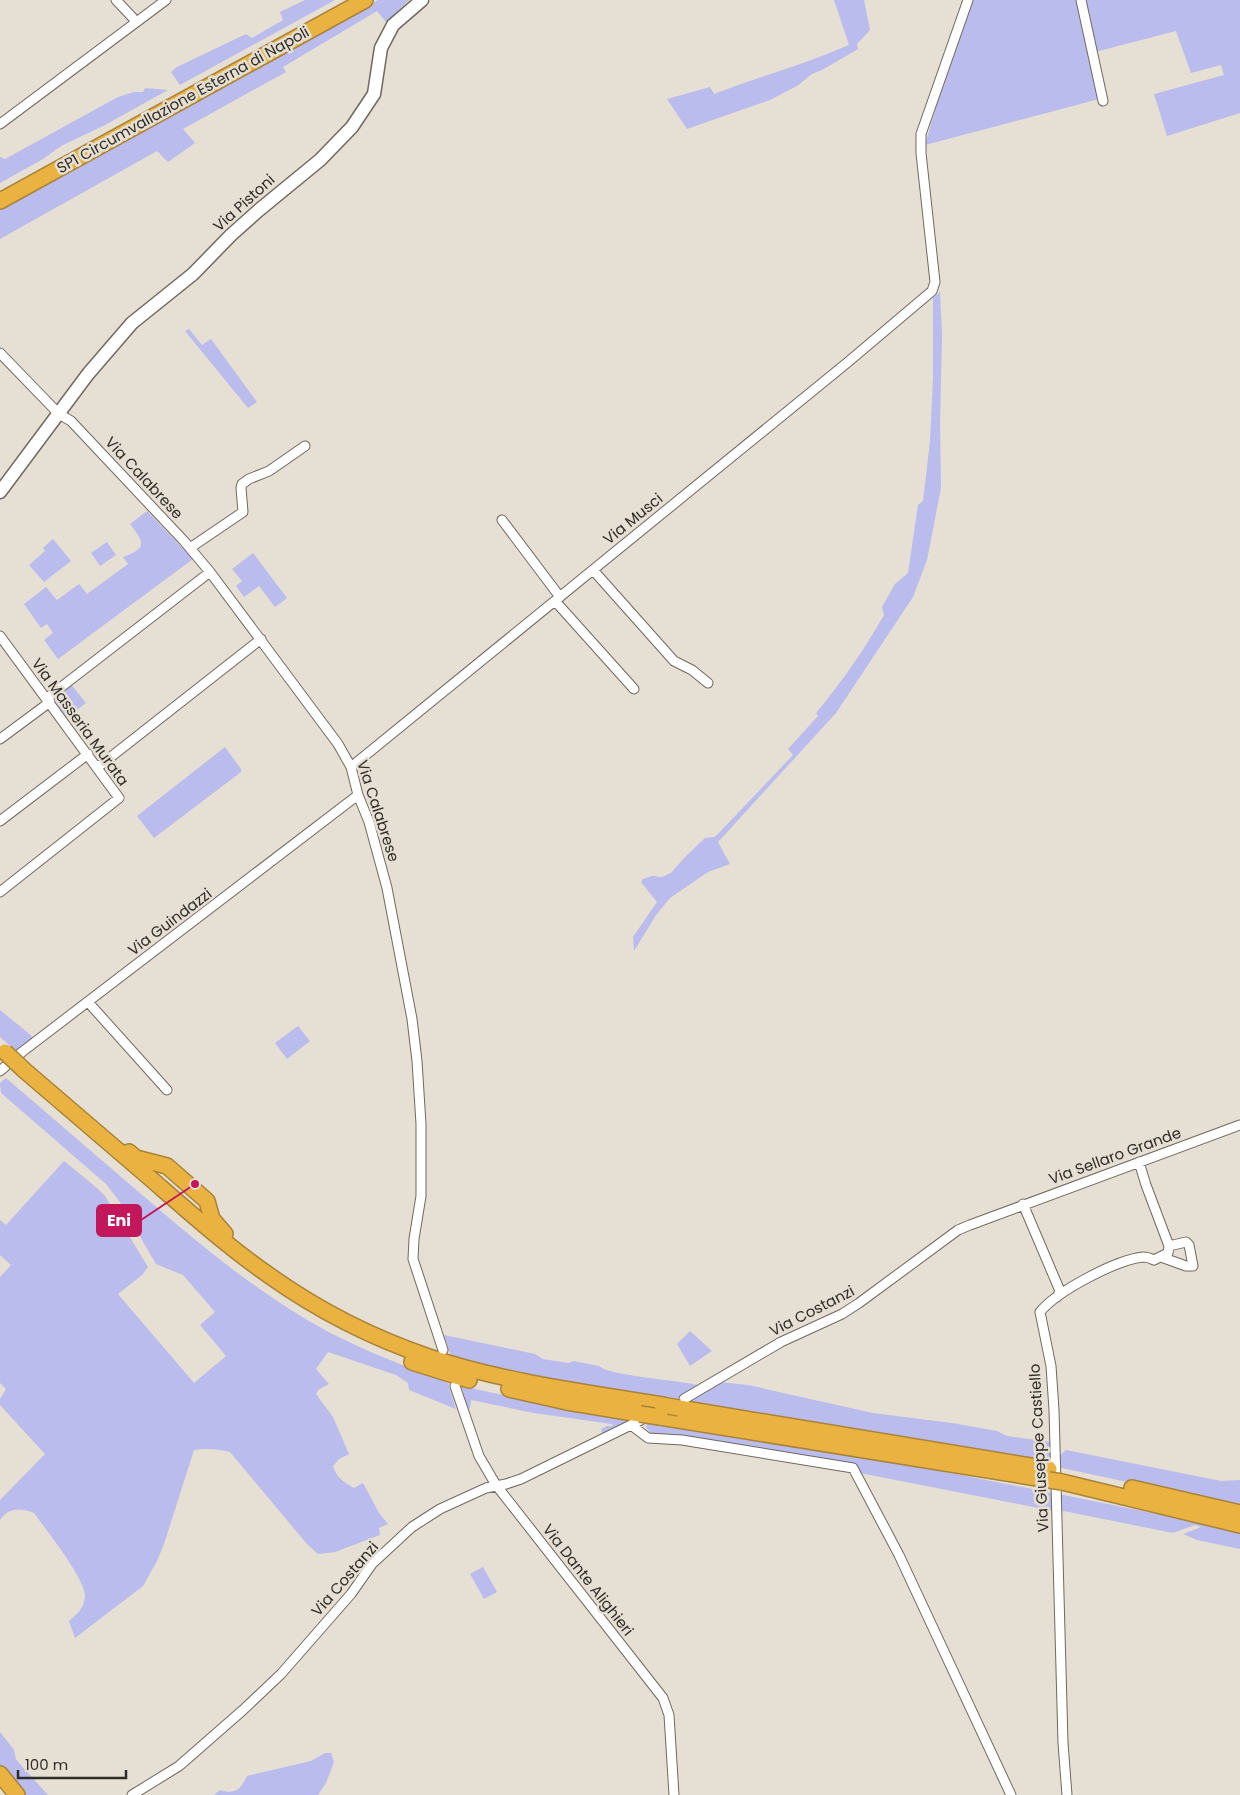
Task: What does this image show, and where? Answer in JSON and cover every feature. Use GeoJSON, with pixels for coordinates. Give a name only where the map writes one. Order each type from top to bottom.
{"type":"FeatureCollection","features":[{"type":"Feature","properties":{"kind":"highway","name":"SP1 Circumvallazione Esterna di Napoli"},"geometry":{"type":"LineString","coordinates":[[0,190],[345,0]]}},
{"type":"Feature","properties":{"kind":"highway","name":"SP1 Circumvallazione Esterna di Napoli"},"geometry":{"type":"LineString","coordinates":[[0,201],[366,0]]}},
{"type":"Feature","properties":{"kind":"highway"},"geometry":{"type":"LineString","coordinates":[[2,1054],[230,1260],[272,1290],[325,1322],[396,1356],[454,1375],[637,1419],[682,1403],[1055,1475],[1240,1513]]}},
{"type":"Feature","properties":{"kind":"highway"},"geometry":{"type":"LineString","coordinates":[[20,1072],[78,1116],[212,1232],[284,1286],[354,1325],[429,1357],[508,1379],[661,1411],[1055,1475],[1240,1525]]}},
{"type":"Feature","properties":{"kind":"highway"},"geometry":{"type":"LineString","coordinates":[[0,1774],[17,1795]]}},
{"type":"Feature","properties":{"kind":"street"},"geometry":{"type":"LineString","coordinates":[[116,0],[133,18]]}},
{"type":"Feature","properties":{"kind":"street"},"geometry":{"type":"LineString","coordinates":[[0,124],[166,0]]}},
{"type":"Feature","properties":{"kind":"street","name":"Via Pistoni"},"geometry":{"type":"LineString","coordinates":[[2,487],[88,374],[132,323],[193,274],[231,235],[320,160],[352,127],[374,94],[381,48],[393,25],[422,0]]}},
{"type":"Feature","properties":{"kind":"street","name":"Via Musci"},"geometry":{"type":"LineString","coordinates":[[351,767],[932,292],[935,282],[921,153],[921,134],[968,0]]}},
{"type":"Feature","properties":{"kind":"street"},"geometry":{"type":"LineString","coordinates":[[1081,0],[1103,101]]}},
{"type":"Feature","properties":{"kind":"street","name":"Via Calabrese"},"geometry":{"type":"LineString","coordinates":[[0,354],[59,414],[70,421],[190,548],[261,639],[338,744],[351,767],[358,795],[369,822],[387,888],[406,984],[417,1060],[421,1124],[421,1196],[414,1240],[414,1259],[443,1350]]}},
{"type":"Feature","properties":{"kind":"street"},"geometry":{"type":"LineString","coordinates":[[190,548],[243,512],[241,488],[246,481],[270,471],[305,446]]}},
{"type":"Feature","properties":{"kind":"street"},"geometry":{"type":"LineString","coordinates":[[502,520],[558,599],[634,690]]}},
{"type":"Feature","properties":{"kind":"street"},"geometry":{"type":"LineString","coordinates":[[593,570],[674,660],[692,670],[708,683]]}},
{"type":"Feature","properties":{"kind":"street"},"geometry":{"type":"LineString","coordinates":[[0,739],[210,572]]}},
{"type":"Feature","properties":{"kind":"street","name":"Via Masseria Murata"},"geometry":{"type":"LineString","coordinates":[[0,636],[119,796],[119,799],[0,892]]}},
{"type":"Feature","properties":{"kind":"street"},"geometry":{"type":"LineString","coordinates":[[98,767],[261,639]]}},
{"type":"Feature","properties":{"kind":"street"},"geometry":{"type":"LineString","coordinates":[[0,821],[88,754]]}},
{"type":"Feature","properties":{"kind":"street","name":"Via Guindazzi"},"geometry":{"type":"LineString","coordinates":[[0,1071],[22,1052],[358,795]]}},
{"type":"Feature","properties":{"kind":"street"},"geometry":{"type":"LineString","coordinates":[[88,1002],[167,1090]]}},
{"type":"Feature","properties":{"kind":"street","name":"Via Sellaro Grande"},"geometry":{"type":"LineString","coordinates":[[1000,1213],[1240,1125]]}},
{"type":"Feature","properties":{"kind":"street"},"geometry":{"type":"LineString","coordinates":[[1139,1162],[1169,1246],[1168,1253],[1162,1257]]}},
{"type":"Feature","properties":{"kind":"street"},"geometry":{"type":"LineString","coordinates":[[1023,1204],[1060,1291],[1056,1297]]}},
{"type":"Feature","properties":{"kind":"street","name":"Via Costanzi"},"geometry":{"type":"LineString","coordinates":[[682,1403],[782,1342],[859,1304],[958,1230],[1000,1213]]}},
{"type":"Feature","properties":{"kind":"street"},"geometry":{"type":"LineString","coordinates":[[1162,1257],[1186,1266],[1193,1266],[1191,1250],[1186,1242],[1169,1246]]}},
{"type":"Feature","properties":{"kind":"street","name":"Via Giuseppe Castiello"},"geometry":{"type":"LineString","coordinates":[[1067,1795],[1063,1744],[1054,1410],[1051,1366],[1040,1312],[1056,1297],[1106,1269],[1144,1256],[1154,1260],[1162,1257]]}},
{"type":"Feature","properties":{"kind":"street","name":"Via Dante Alighieri"},"geometry":{"type":"LineString","coordinates":[[455,1386],[479,1456],[496,1485],[663,1698],[669,1716],[674,1795]]}},
{"type":"Feature","properties":{"kind":"street"},"geometry":{"type":"LineString","coordinates":[[637,1419],[648,1438],[682,1440],[851,1467],[855,1470],[899,1555],[1011,1795]]}},
{"type":"Feature","properties":{"kind":"street","name":"Via Costanzi"},"geometry":{"type":"LineString","coordinates":[[132,1795],[179,1766],[281,1674],[351,1594],[372,1564],[412,1528],[440,1509],[486,1488],[521,1479],[637,1419]]}},
{"type":"Feature","properties":{"kind":"shaded area"},"geometry":{"type":"Polygon","coordinates":[[[305,0],[335,0],[180,85],[171,72],[177,67],[246,34],[252,38],[283,20],[280,12],[305,0]]]}},
{"type":"Feature","properties":{"kind":"shaded area"},"geometry":{"type":"Polygon","coordinates":[[[378,0],[409,0],[386,22],[377,11],[283,67],[286,72],[183,129],[195,143],[168,162],[157,151],[0,239],[0,208],[378,0]]]}},
{"type":"Feature","properties":{"kind":"shaded area"},"geometry":{"type":"Polygon","coordinates":[[[834,0],[864,0],[870,30],[857,44],[858,49],[770,100],[687,129],[667,99],[710,87],[714,94],[849,45],[834,0]]]}},
{"type":"Feature","properties":{"kind":"shaded area"},"geometry":{"type":"Polygon","coordinates":[[[973,0],[1076,0],[1099,99],[925,145],[940,93],[973,0]]]}},
{"type":"Feature","properties":{"kind":"shaded area"},"geometry":{"type":"Polygon","coordinates":[[[1083,0],[1240,0],[1240,113],[1167,136],[1154,94],[1224,75],[1221,65],[1191,73],[1176,31],[1095,52],[1083,0]]]}},
{"type":"Feature","properties":{"kind":"shaded area"},"geometry":{"type":"Polygon","coordinates":[[[145,88],[168,90],[105,125],[61,146],[43,159],[0,183],[0,157],[5,159],[118,97],[134,92],[143,92],[145,88]]]}},
{"type":"Feature","properties":{"kind":"shaded area"},"geometry":{"type":"Polygon","coordinates":[[[940,292],[942,335],[941,488],[927,560],[913,597],[836,713],[718,842],[730,864],[708,872],[670,898],[656,915],[634,951],[633,937],[657,902],[641,882],[643,879],[652,876],[662,877],[671,873],[705,838],[714,837],[718,834],[793,755],[788,749],[818,716],[816,713],[835,690],[869,641],[884,615],[882,607],[895,584],[908,573],[918,505],[923,501],[930,441],[933,378],[933,298],[940,292]]]}},
{"type":"Feature","properties":{"kind":"shaded area"},"geometry":{"type":"Polygon","coordinates":[[[189,329],[202,345],[211,339],[257,402],[248,408],[185,331],[189,329]]]}},
{"type":"Feature","properties":{"kind":"shaded area"},"geometry":{"type":"Polygon","coordinates":[[[147,511],[193,559],[58,659],[44,640],[53,633],[47,624],[41,628],[24,604],[46,587],[57,600],[79,584],[87,594],[128,564],[123,557],[137,550],[141,544],[138,535],[130,524],[147,511]]]}},
{"type":"Feature","properties":{"kind":"shaded area"},"geometry":{"type":"Polygon","coordinates":[[[53,539],[71,561],[44,582],[29,565],[45,551],[43,548],[53,539]]]}},
{"type":"Feature","properties":{"kind":"shaded area"},"geometry":{"type":"Polygon","coordinates":[[[107,542],[116,555],[100,566],[91,553],[107,542]]]}},
{"type":"Feature","properties":{"kind":"shaded area"},"geometry":{"type":"Polygon","coordinates":[[[253,553],[287,598],[275,607],[259,586],[244,597],[236,586],[242,581],[232,569],[253,553]]]}},
{"type":"Feature","properties":{"kind":"shaded area"},"geometry":{"type":"Polygon","coordinates":[[[70,683],[86,703],[66,718],[51,698],[70,683]]]}},
{"type":"Feature","properties":{"kind":"shaded area"},"geometry":{"type":"Polygon","coordinates":[[[225,747],[241,769],[241,772],[154,838],[137,816],[225,747]]]}},
{"type":"Feature","properties":{"kind":"shaded area"},"geometry":{"type":"Polygon","coordinates":[[[0,1010],[33,1037],[16,1051],[0,1037],[0,1010]]]}},
{"type":"Feature","properties":{"kind":"shaded area"},"geometry":{"type":"Polygon","coordinates":[[[298,1026],[310,1041],[287,1059],[275,1043],[298,1026]]]}},
{"type":"Feature","properties":{"kind":"shaded area"},"geometry":{"type":"Polygon","coordinates":[[[6,1078],[195,1240],[271,1297],[348,1342],[448,1383],[456,1409],[409,1390],[408,1383],[396,1375],[328,1352],[316,1369],[329,1384],[318,1390],[316,1394],[333,1417],[349,1454],[339,1459],[333,1466],[339,1477],[350,1486],[354,1488],[363,1483],[379,1513],[388,1524],[379,1528],[380,1535],[335,1552],[318,1554],[307,1544],[230,1452],[212,1449],[194,1450],[164,1544],[143,1586],[75,1638],[69,1621],[82,1608],[85,1596],[79,1578],[72,1566],[34,1513],[24,1510],[11,1511],[0,1520],[0,1500],[45,1454],[0,1405],[0,1399],[6,1389],[0,1383],[0,1277],[11,1265],[0,1255],[0,1220],[6,1225],[64,1161],[105,1196],[148,1267],[142,1275],[118,1294],[194,1383],[226,1356],[200,1325],[215,1312],[183,1275],[156,1264],[120,1202],[106,1184],[1,1093],[0,1083],[6,1078]]]}},
{"type":"Feature","properties":{"kind":"shaded area"},"geometry":{"type":"Polygon","coordinates":[[[690,1331],[712,1351],[690,1366],[677,1344],[690,1331]]]}},
{"type":"Feature","properties":{"kind":"shaded area"},"geometry":{"type":"Polygon","coordinates":[[[444,1335],[535,1354],[543,1359],[568,1363],[574,1361],[630,1375],[697,1385],[675,1400],[517,1373],[451,1356],[444,1335]]]}},
{"type":"Feature","properties":{"kind":"shaded area"},"geometry":{"type":"Polygon","coordinates":[[[720,1382],[748,1385],[873,1413],[952,1423],[997,1431],[1007,1436],[1050,1442],[1052,1466],[685,1402],[720,1382]]]}},
{"type":"Feature","properties":{"kind":"shaded area"},"geometry":{"type":"Polygon","coordinates":[[[461,1386],[558,1407],[638,1419],[603,1437],[601,1429],[613,1426],[612,1424],[534,1413],[471,1400],[470,1408],[468,1409],[461,1386]]]}},
{"type":"Feature","properties":{"kind":"shaded area"},"geometry":{"type":"Polygon","coordinates":[[[648,1421],[859,1455],[1053,1493],[1054,1511],[860,1473],[856,1466],[653,1436],[646,1427],[648,1421]]]}},
{"type":"Feature","properties":{"kind":"shaded area"},"geometry":{"type":"Polygon","coordinates":[[[1066,1450],[1221,1481],[1240,1480],[1240,1506],[1057,1467],[1059,1456],[1066,1450]]]}},
{"type":"Feature","properties":{"kind":"shaded area"},"geometry":{"type":"Polygon","coordinates":[[[1059,1494],[1240,1531],[1240,1549],[1197,1540],[1183,1534],[1201,1527],[1195,1525],[1173,1533],[1059,1510],[1059,1494]]]}},
{"type":"Feature","properties":{"kind":"shaded area"},"geometry":{"type":"Polygon","coordinates":[[[483,1567],[497,1592],[484,1599],[470,1574],[483,1567]]]}},
{"type":"Feature","properties":{"kind":"shaded area"},"geometry":{"type":"Polygon","coordinates":[[[0,1732],[14,1750],[19,1763],[48,1795],[24,1795],[0,1765],[0,1732]]]}},
{"type":"Feature","properties":{"kind":"shaded area"},"geometry":{"type":"Polygon","coordinates":[[[325,1753],[331,1753],[334,1762],[326,1783],[318,1795],[214,1795],[220,1790],[230,1792],[237,1790],[247,1776],[311,1761],[325,1753]]]}},
{"type":"Feature","properties":{"kind":"place","name":"Eni"},"geometry":{"type":"Point","coordinates":[195,1184]}}]}
